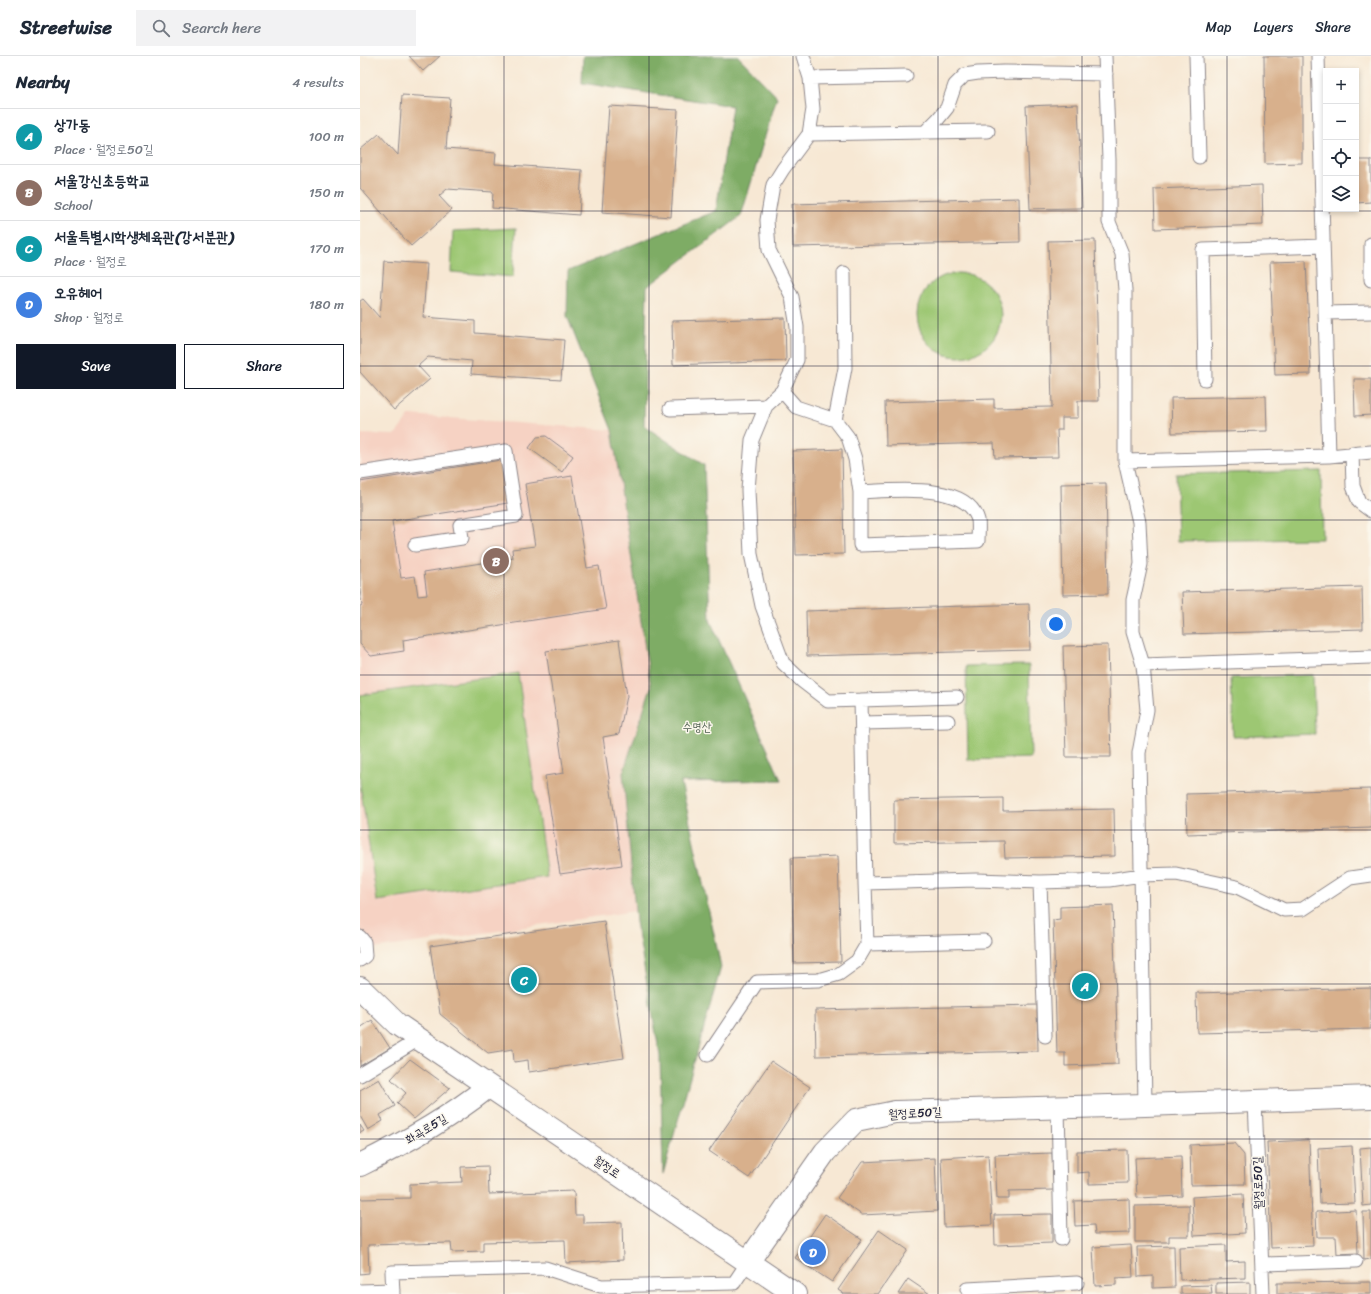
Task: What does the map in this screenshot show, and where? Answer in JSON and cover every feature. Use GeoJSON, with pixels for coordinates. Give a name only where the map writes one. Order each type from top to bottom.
{"type":"FeatureCollection","features":[{"type":"Feature","properties":{"kind":"street","name":"월정로"},"geometry":{"type":"LineString","coordinates":[[360,988],[397,1024],[795,1294]]}},
{"type":"Feature","properties":{"kind":"street","name":"화곡로5길"},"geometry":{"type":"LineString","coordinates":[[360,1165],[390,1150],[462,1107],[488,1087]]}},
{"type":"Feature","properties":{"kind":"street","name":"월정로50길"},"geometry":{"type":"LineString","coordinates":[[748,1262],[826,1152],[856,1120],[895,1112],[1371,1097]]}},
{"type":"Feature","properties":{"kind":"lane"},"geometry":{"type":"LineString","coordinates":[[803,56],[810,78],[813,109],[809,134],[772,185],[767,220],[768,250],[792,297],[798,327],[798,360],[782,391],[766,406],[752,440],[748,490],[751,554],[762,606],[782,663],[828,701],[957,697]]}},
{"type":"Feature","properties":{"kind":"lane"},"geometry":{"type":"LineString","coordinates":[[1105,56],[1109,160],[1109,222],[1122,254],[1125,290],[1125,461],[1139,522],[1141,564],[1133,600],[1133,632],[1143,666],[1147,710],[1139,753],[1145,1105]]}},
{"type":"Feature","properties":{"kind":"lane"},"geometry":{"type":"LineString","coordinates":[[1196,56],[1199,157]]}},
{"type":"Feature","properties":{"kind":"lane"},"geometry":{"type":"LineString","coordinates":[[1318,56],[1322,246],[1329,456]]}},
{"type":"Feature","properties":{"kind":"lane"},"geometry":{"type":"LineString","coordinates":[[925,132],[947,108],[955,85],[965,75],[1004,72],[1106,74]]}},
{"type":"Feature","properties":{"kind":"lane"},"geometry":{"type":"LineString","coordinates":[[810,78],[906,76]]}},
{"type":"Feature","properties":{"kind":"lane"},"geometry":{"type":"LineString","coordinates":[[809,134],[988,131]]}},
{"type":"Feature","properties":{"kind":"lane"},"geometry":{"type":"LineString","coordinates":[[1371,244],[1371,280]]}},
{"type":"Feature","properties":{"kind":"lane"},"geometry":{"type":"LineString","coordinates":[[1205,380],[1203,250],[1322,246]]}},
{"type":"Feature","properties":{"kind":"lane"},"geometry":{"type":"LineString","coordinates":[[835,420],[845,368],[844,273]]}},
{"type":"Feature","properties":{"kind":"lane"},"geometry":{"type":"LineString","coordinates":[[1324,313],[1371,312]]}},
{"type":"Feature","properties":{"kind":"lane"},"geometry":{"type":"LineString","coordinates":[[782,391],[796,408],[835,420],[848,437],[855,459],[860,492],[860,546],[978,541],[978,520],[969,505],[954,496],[920,490],[860,492]]}},
{"type":"Feature","properties":{"kind":"lane"},"geometry":{"type":"LineString","coordinates":[[670,409],[766,406]]}},
{"type":"Feature","properties":{"kind":"lane"},"geometry":{"type":"LineString","coordinates":[[360,473],[506,450],[516,516],[460,525],[462,538],[415,545]]}},
{"type":"Feature","properties":{"kind":"lane"},"geometry":{"type":"LineString","coordinates":[[1125,461],[1329,456],[1371,452]]}},
{"type":"Feature","properties":{"kind":"lane"},"geometry":{"type":"LineString","coordinates":[[1352,454],[1354,486],[1359,502],[1371,511]]}},
{"type":"Feature","properties":{"kind":"lane"},"geometry":{"type":"LineString","coordinates":[[1143,666],[1371,657]]}},
{"type":"Feature","properties":{"kind":"lane"},"geometry":{"type":"LineString","coordinates":[[708,1055],[756,982],[818,980],[839,974],[857,962],[867,944],[861,700]]}},
{"type":"Feature","properties":{"kind":"lane"},"geometry":{"type":"LineString","coordinates":[[862,723],[948,721]]}},
{"type":"Feature","properties":{"kind":"lane"},"geometry":{"type":"LineString","coordinates":[[865,883],[976,880],[1040,882],[1109,880],[1141,875],[1176,874],[1237,888],[1284,910],[1303,909],[1350,878],[1371,875]]}},
{"type":"Feature","properties":{"kind":"lane"},"geometry":{"type":"LineString","coordinates":[[1040,882],[1044,1036]]}},
{"type":"Feature","properties":{"kind":"lane"},"geometry":{"type":"LineString","coordinates":[[360,937],[364,942],[365,956],[360,960]]}},
{"type":"Feature","properties":{"kind":"lane"},"geometry":{"type":"LineString","coordinates":[[867,944],[984,941]]}},
{"type":"Feature","properties":{"kind":"lane"},"geometry":{"type":"LineString","coordinates":[[360,1075],[419,1039]]}},
{"type":"Feature","properties":{"kind":"lane","name":"월정로50길"},"geometry":{"type":"LineString","coordinates":[[1255,1101],[1263,1294]]}},
{"type":"Feature","properties":{"kind":"lane"},"geometry":{"type":"LineString","coordinates":[[1058,1107],[1061,1239]]}},
{"type":"Feature","properties":{"kind":"lane"},"geometry":{"type":"LineString","coordinates":[[1262,1264],[1356,1261]]}},
{"type":"Feature","properties":{"kind":"lane"},"geometry":{"type":"LineString","coordinates":[[360,1291],[393,1292],[392,1272],[546,1268],[601,1290],[734,1283],[748,1262]]}},
{"type":"Feature","properties":{"kind":"lane"},"geometry":{"type":"LineString","coordinates":[[967,1289],[1026,1290],[1077,1283]]}},
{"type":"Feature","properties":{"kind":"shaded area"},"geometry":{"type":"Polygon","coordinates":[[[410,415],[612,430],[651,687],[623,773],[635,911],[360,951],[360,434],[395,435],[410,415]]]}},
{"type":"Feature","properties":{"kind":"green space","name":"수명산"},"geometry":{"type":"Polygon","coordinates":[[[583,56],[738,56],[777,97],[741,216],[647,287],[644,426],[704,465],[710,620],[781,780],[681,782],[721,967],[663,1174],[660,1056],[636,922],[623,773],[651,687],[612,430],[567,316],[568,271],[716,211],[732,106],[582,83],[583,56]]]}},
{"type":"Feature","properties":{"kind":"green space"},"geometry":{"type":"Polygon","coordinates":[[[516,228],[513,277],[451,272],[453,231],[516,228]]]}},
{"type":"Feature","properties":{"kind":"green space"},"geometry":{"type":"Polygon","coordinates":[[[959,273],[975,276],[982,280],[994,292],[998,299],[1001,315],[998,331],[994,338],[982,350],[975,354],[959,357],[943,354],[936,350],[924,338],[920,331],[917,315],[920,299],[924,292],[936,280],[943,276],[959,273]]]}},
{"type":"Feature","properties":{"kind":"green space"},"geometry":{"type":"Polygon","coordinates":[[[1321,471],[1322,539],[1178,541],[1176,474],[1321,471]]]}},
{"type":"Feature","properties":{"kind":"green space"},"geometry":{"type":"Polygon","coordinates":[[[1029,665],[1031,758],[968,760],[966,666],[1029,665]]]}},
{"type":"Feature","properties":{"kind":"green space"},"geometry":{"type":"Polygon","coordinates":[[[518,673],[547,877],[377,901],[360,783],[360,695],[518,673]]]}},
{"type":"Feature","properties":{"kind":"green space"},"geometry":{"type":"Polygon","coordinates":[[[1313,675],[1315,734],[1233,737],[1231,678],[1313,675]]]}},
{"type":"Feature","properties":{"kind":"building"},"geometry":{"type":"Polygon","coordinates":[[[409,56],[440,56],[423,71],[409,56]]]}},
{"type":"Feature","properties":{"kind":"building"},"geometry":{"type":"Polygon","coordinates":[[[1264,56],[1302,56],[1302,163],[1265,164],[1264,56]]]}},
{"type":"Feature","properties":{"kind":"building"},"geometry":{"type":"Polygon","coordinates":[[[402,95],[450,98],[446,149],[496,153],[495,164],[582,170],[579,215],[492,208],[493,192],[447,189],[439,196],[452,210],[411,246],[360,188],[360,150],[379,134],[398,155],[402,95]]]}},
{"type":"Feature","properties":{"kind":"building"},"geometry":{"type":"Polygon","coordinates":[[[1078,104],[1082,208],[1030,209],[1026,106],[1078,104]]]}},
{"type":"Feature","properties":{"kind":"building"},"geometry":{"type":"Polygon","coordinates":[[[609,106],[678,110],[671,217],[602,212],[609,106]]]}},
{"type":"Feature","properties":{"kind":"building"},"geometry":{"type":"Polygon","coordinates":[[[1359,160],[1371,160],[1371,202],[1359,203],[1359,160]]]}},
{"type":"Feature","properties":{"kind":"building"},"geometry":{"type":"Polygon","coordinates":[[[1262,185],[1263,225],[1155,229],[1154,189],[1262,185]]]}},
{"type":"Feature","properties":{"kind":"building"},"geometry":{"type":"Polygon","coordinates":[[[1019,198],[1020,242],[793,247],[792,204],[1019,198]]]}},
{"type":"Feature","properties":{"kind":"building"},"geometry":{"type":"Polygon","coordinates":[[[1095,240],[1099,401],[1078,401],[1078,418],[1062,418],[1062,430],[1057,430],[1058,457],[995,458],[994,443],[886,446],[885,402],[994,399],[994,408],[1052,407],[1048,241],[1095,240]]]}},
{"type":"Feature","properties":{"kind":"building"},"geometry":{"type":"Polygon","coordinates":[[[384,261],[427,264],[423,317],[475,321],[475,333],[564,340],[561,380],[471,374],[472,361],[428,357],[418,366],[430,379],[394,410],[360,372],[360,301],[363,299],[380,318],[384,261]]]}},
{"type":"Feature","properties":{"kind":"building"},"geometry":{"type":"Polygon","coordinates":[[[1306,261],[1311,374],[1275,375],[1270,262],[1306,261]]]}},
{"type":"Feature","properties":{"kind":"building"},"geometry":{"type":"Polygon","coordinates":[[[785,318],[786,361],[673,365],[672,321],[785,318]]]}},
{"type":"Feature","properties":{"kind":"building"},"geometry":{"type":"Polygon","coordinates":[[[1354,379],[1371,379],[1371,415],[1355,416],[1354,379]]]}},
{"type":"Feature","properties":{"kind":"building"},"geometry":{"type":"Polygon","coordinates":[[[1266,396],[1267,431],[1172,433],[1171,398],[1266,396]]]}},
{"type":"Feature","properties":{"kind":"building"},"geometry":{"type":"Polygon","coordinates":[[[546,436],[573,456],[562,472],[529,448],[537,437],[546,436]]]}},
{"type":"Feature","properties":{"kind":"building"},"geometry":{"type":"Polygon","coordinates":[[[842,449],[844,554],[796,555],[793,451],[842,449]]]}},
{"type":"Feature","properties":{"kind":"building"},"geometry":{"type":"Polygon","coordinates":[[[501,460],[508,503],[392,521],[401,578],[415,576],[418,596],[427,595],[424,572],[513,558],[512,549],[535,546],[525,484],[572,476],[587,568],[599,566],[606,609],[403,640],[404,651],[371,656],[360,644],[360,606],[362,605],[360,590],[360,482],[501,460]]]}},
{"type":"Feature","properties":{"kind":"building"},"geometry":{"type":"Polygon","coordinates":[[[1106,483],[1108,594],[1063,595],[1061,484],[1106,483]]]}},
{"type":"Feature","properties":{"kind":"building"},"geometry":{"type":"Polygon","coordinates":[[[1362,587],[1363,629],[1184,634],[1182,592],[1362,587]]]}},
{"type":"Feature","properties":{"kind":"building"},"geometry":{"type":"Polygon","coordinates":[[[1029,604],[1030,650],[807,656],[806,611],[1029,604]]]}},
{"type":"Feature","properties":{"kind":"building"},"geometry":{"type":"Polygon","coordinates":[[[619,640],[627,696],[619,734],[603,737],[622,865],[560,874],[545,776],[564,773],[546,651],[619,640]]]}},
{"type":"Feature","properties":{"kind":"building"},"geometry":{"type":"Polygon","coordinates":[[[1108,645],[1111,757],[1066,757],[1063,646],[1108,645]]]}},
{"type":"Feature","properties":{"kind":"building"},"geometry":{"type":"Polygon","coordinates":[[[1370,789],[1371,828],[1187,834],[1186,794],[1370,789]]]}},
{"type":"Feature","properties":{"kind":"building"},"geometry":{"type":"Polygon","coordinates":[[[1003,798],[1003,811],[1114,809],[1115,856],[1005,858],[1004,841],[894,843],[894,800],[1003,798]]]}},
{"type":"Feature","properties":{"kind":"building"},"geometry":{"type":"Polygon","coordinates":[[[838,856],[841,962],[794,963],[791,858],[838,856]]]}},
{"type":"Feature","properties":{"kind":"building"},"geometry":{"type":"Polygon","coordinates":[[[1113,905],[1118,1064],[1065,1066],[1065,1053],[1057,1053],[1053,920],[1060,919],[1060,907],[1113,905]]]}},
{"type":"Feature","properties":{"kind":"building"},"geometry":{"type":"Polygon","coordinates":[[[604,921],[624,1058],[529,1072],[528,1060],[514,1062],[513,1049],[488,1053],[440,1014],[430,946],[604,921]]]}},
{"type":"Feature","properties":{"kind":"building"},"geometry":{"type":"Polygon","coordinates":[[[1371,988],[1371,1029],[1197,1033],[1196,993],[1371,988]]]}},
{"type":"Feature","properties":{"kind":"building"},"geometry":{"type":"Polygon","coordinates":[[[1037,1005],[1038,1051],[816,1056],[815,1010],[1037,1005]]]}},
{"type":"Feature","properties":{"kind":"building"},"geometry":{"type":"Polygon","coordinates":[[[372,1020],[390,1048],[360,1066],[360,1028],[372,1020]]]}},
{"type":"Feature","properties":{"kind":"building"},"geometry":{"type":"Polygon","coordinates":[[[410,1059],[450,1088],[414,1119],[397,1103],[406,1093],[391,1079],[410,1059]]]}},
{"type":"Feature","properties":{"kind":"building"},"geometry":{"type":"Polygon","coordinates":[[[771,1061],[810,1087],[749,1178],[709,1151],[771,1061]]]}},
{"type":"Feature","properties":{"kind":"building"},"geometry":{"type":"Polygon","coordinates":[[[379,1079],[395,1106],[380,1115],[383,1121],[368,1130],[360,1116],[360,1090],[379,1079]]]}},
{"type":"Feature","properties":{"kind":"building"},"geometry":{"type":"Polygon","coordinates":[[[360,1125],[364,1131],[360,1133],[360,1125]]]}},
{"type":"Feature","properties":{"kind":"building"},"geometry":{"type":"Polygon","coordinates":[[[1309,1140],[1313,1246],[1271,1248],[1267,1142],[1309,1140]]]}},
{"type":"Feature","properties":{"kind":"building"},"geometry":{"type":"Polygon","coordinates":[[[1234,1143],[1244,1155],[1245,1184],[1191,1185],[1190,1145],[1234,1143]]]}},
{"type":"Feature","properties":{"kind":"building"},"geometry":{"type":"Polygon","coordinates":[[[1352,1146],[1355,1203],[1320,1204],[1318,1148],[1352,1146]]]}},
{"type":"Feature","properties":{"kind":"building"},"geometry":{"type":"Polygon","coordinates":[[[1371,1147],[1371,1205],[1363,1206],[1360,1148],[1371,1147]]]}},
{"type":"Feature","properties":{"kind":"building"},"geometry":{"type":"Polygon","coordinates":[[[1127,1150],[1128,1183],[1089,1184],[1089,1172],[1077,1173],[1077,1151],[1127,1150]]]}},
{"type":"Feature","properties":{"kind":"building"},"geometry":{"type":"Polygon","coordinates":[[[1052,1153],[1054,1190],[1009,1191],[1009,1199],[997,1199],[995,1155],[1052,1153]]]}},
{"type":"Feature","properties":{"kind":"building"},"geometry":{"type":"Polygon","coordinates":[[[988,1155],[992,1225],[944,1227],[941,1158],[988,1155]]]}},
{"type":"Feature","properties":{"kind":"building"},"geometry":{"type":"Polygon","coordinates":[[[1181,1156],[1182,1196],[1137,1198],[1135,1158],[1181,1156]]]}},
{"type":"Feature","properties":{"kind":"building"},"geometry":{"type":"Polygon","coordinates":[[[935,1158],[937,1211],[862,1215],[837,1198],[862,1162],[935,1158]]]}},
{"type":"Feature","properties":{"kind":"building"},"geometry":{"type":"Polygon","coordinates":[[[488,1166],[489,1194],[574,1191],[575,1215],[583,1215],[583,1223],[622,1222],[623,1260],[566,1263],[565,1240],[483,1242],[483,1251],[452,1252],[451,1243],[368,1245],[369,1273],[360,1274],[360,1199],[410,1198],[410,1184],[462,1182],[461,1167],[488,1166]]]}},
{"type":"Feature","properties":{"kind":"building"},"geometry":{"type":"Polygon","coordinates":[[[1243,1194],[1245,1233],[1194,1236],[1192,1197],[1243,1194]]]}},
{"type":"Feature","properties":{"kind":"building"},"geometry":{"type":"Polygon","coordinates":[[[1129,1199],[1130,1233],[1095,1234],[1094,1225],[1075,1226],[1074,1201],[1129,1199]]]}},
{"type":"Feature","properties":{"kind":"building"},"geometry":{"type":"Polygon","coordinates":[[[1189,1205],[1189,1236],[1169,1236],[1169,1242],[1135,1242],[1135,1206],[1189,1205]]]}},
{"type":"Feature","properties":{"kind":"building"},"geometry":{"type":"Polygon","coordinates":[[[1356,1210],[1358,1253],[1337,1254],[1336,1237],[1317,1237],[1316,1212],[1356,1210]]]}},
{"type":"Feature","properties":{"kind":"building"},"geometry":{"type":"Polygon","coordinates":[[[1363,1212],[1371,1212],[1371,1259],[1364,1260],[1363,1212]]]}},
{"type":"Feature","properties":{"kind":"building"},"geometry":{"type":"Polygon","coordinates":[[[825,1214],[862,1239],[832,1282],[795,1258],[825,1214]]]}},
{"type":"Feature","properties":{"kind":"building"},"geometry":{"type":"Polygon","coordinates":[[[1052,1214],[1052,1243],[995,1245],[994,1215],[1052,1214]]]}},
{"type":"Feature","properties":{"kind":"building"},"geometry":{"type":"Polygon","coordinates":[[[879,1230],[908,1250],[878,1294],[844,1294],[838,1290],[879,1230]]]}},
{"type":"Feature","properties":{"kind":"building"},"geometry":{"type":"Polygon","coordinates":[[[1131,1245],[1133,1277],[1116,1278],[1116,1285],[1095,1286],[1093,1247],[1131,1245]]]}},
{"type":"Feature","properties":{"kind":"building"},"geometry":{"type":"Polygon","coordinates":[[[1226,1245],[1226,1262],[1245,1261],[1245,1278],[1180,1280],[1179,1247],[1226,1245]]]}},
{"type":"Feature","properties":{"kind":"building"},"geometry":{"type":"Polygon","coordinates":[[[1174,1246],[1175,1287],[1153,1288],[1153,1276],[1138,1277],[1137,1247],[1174,1246]]]}},
{"type":"Feature","properties":{"kind":"building"},"geometry":{"type":"Polygon","coordinates":[[[908,1279],[930,1294],[898,1294],[908,1279]]]}},
{"type":"Feature","properties":{"kind":"building"},"geometry":{"type":"Polygon","coordinates":[[[1250,1282],[1250,1294],[1216,1294],[1216,1283],[1250,1282]]]}},
{"type":"Feature","properties":{"kind":"building"},"geometry":{"type":"Polygon","coordinates":[[[1371,1282],[1371,1294],[1277,1294],[1277,1283],[1371,1282]]]}},
{"type":"Feature","properties":{"kind":"building"},"geometry":{"type":"Polygon","coordinates":[[[1211,1285],[1212,1294],[1181,1294],[1181,1286],[1211,1285]]]}},
{"type":"Feature","properties":{"kind":"place","name":"서울강신초등학교"},"geometry":{"type":"Point","coordinates":[496,561]}},
{"type":"Feature","properties":{"kind":"place","name":"서울특별시학생체육관(강서분관)"},"geometry":{"type":"Point","coordinates":[524,980]}},
{"type":"Feature","properties":{"kind":"place","name":"상가동"},"geometry":{"type":"Point","coordinates":[1085,986]}},
{"type":"Feature","properties":{"kind":"place","name":"오유헤어"},"geometry":{"type":"Point","coordinates":[813,1252]}}]}
